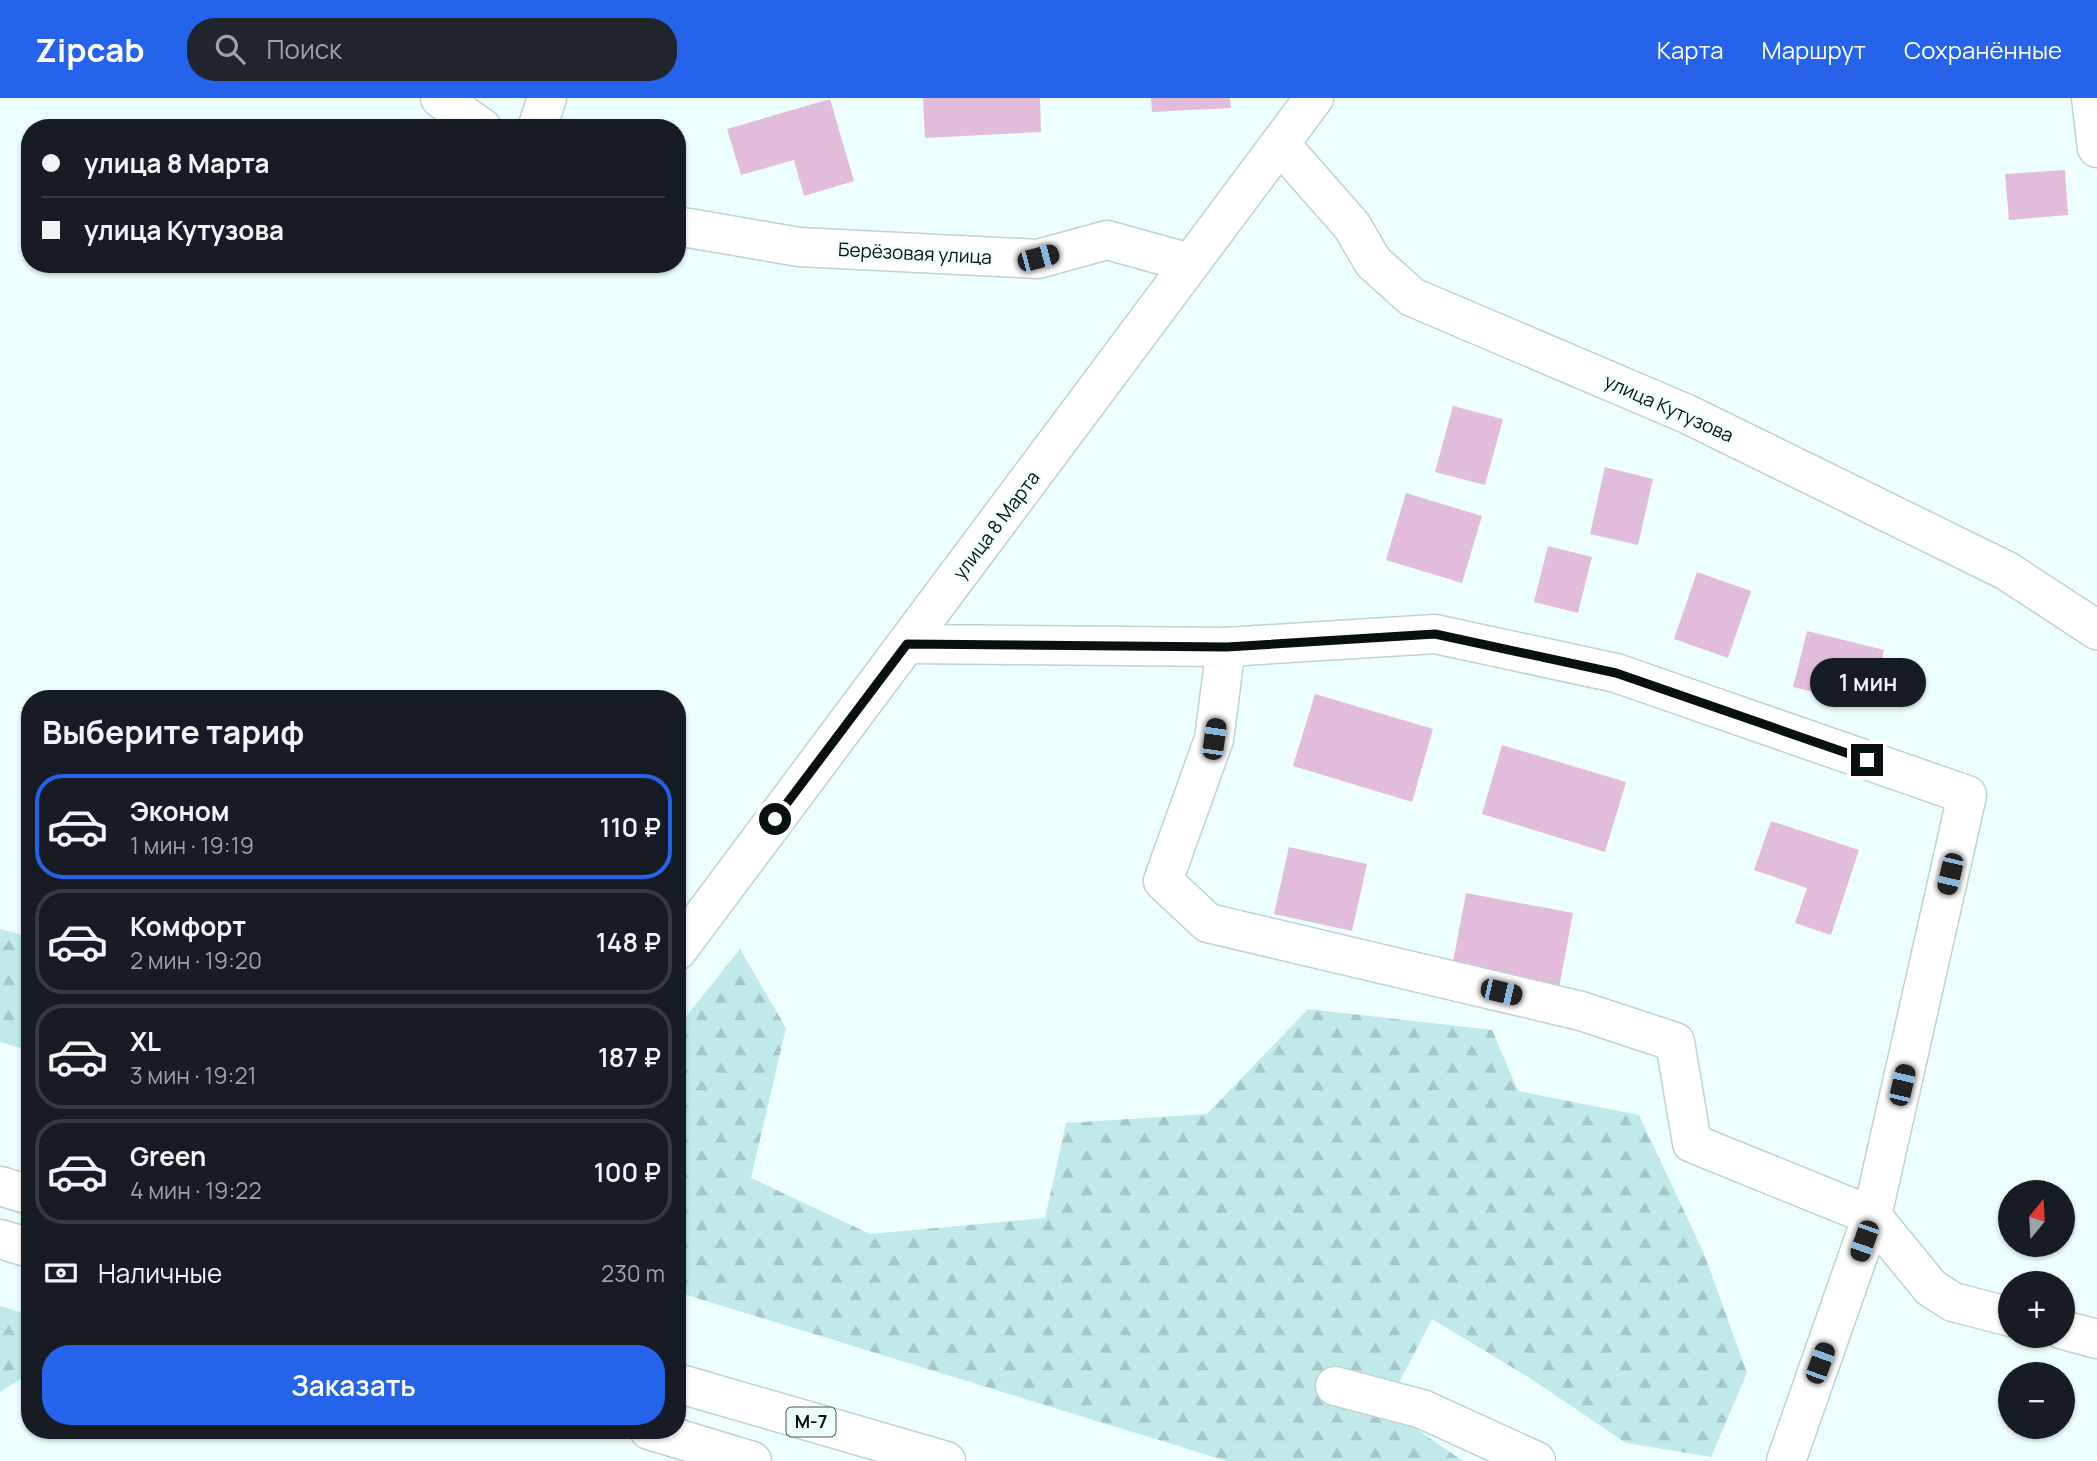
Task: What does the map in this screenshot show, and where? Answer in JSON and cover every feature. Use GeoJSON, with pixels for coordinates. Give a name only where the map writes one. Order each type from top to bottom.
{"type":"FeatureCollection","features":[{"type":"Feature","properties":{"kind":"main road"},"geometry":{"type":"LineString","coordinates":[[440,98],[469,119]]}},
{"type":"Feature","properties":{"kind":"main road"},"geometry":{"type":"LineString","coordinates":[[540,119],[547,98]]}},
{"type":"Feature","properties":{"kind":"main road","name":"улица 8 Марта"},"geometry":{"type":"LineString","coordinates":[[686,939],[1314,98]]}},
{"type":"Feature","properties":{"kind":"main road"},"geometry":{"type":"LineString","coordinates":[[2091,98],[2097,148]]}},
{"type":"Feature","properties":{"kind":"main road","name":"улица Кутузова"},"geometry":{"type":"LineString","coordinates":[[1280,144],[1352,226],[1373,261],[1412,297],[1675,408],[2007,570],[2097,630]]}},
{"type":"Feature","properties":{"kind":"main road","name":"Берёзовая улица"},"geometry":{"type":"LineString","coordinates":[[686,228],[799,247],[1038,258],[1107,240],[1190,263]]}},
{"type":"Feature","properties":{"kind":"main road"},"geometry":{"type":"LineString","coordinates":[[907,644],[1227,647],[1435,634],[1616,673],[1967,795],[1872,1216],[1786,1461]]}},
{"type":"Feature","properties":{"kind":"main road"},"geometry":{"type":"LineString","coordinates":[[1227,647],[1214,739],[1163,881],[1208,923],[1581,1010],[1675,1042],[1692,1143],[1872,1216],[1931,1288],[1953,1302],[1998,1314]]}},
{"type":"Feature","properties":{"kind":"main road"},"geometry":{"type":"LineString","coordinates":[[0,1186],[21,1192]]}},
{"type":"Feature","properties":{"kind":"main road"},"geometry":{"type":"LineString","coordinates":[[0,1240],[21,1246]]}},
{"type":"Feature","properties":{"kind":"main road"},"geometry":{"type":"LineString","coordinates":[[2075,1333],[2097,1339]]}},
{"type":"Feature","properties":{"kind":"main road","name":"М-7"},"geometry":{"type":"LineString","coordinates":[[686,1386],[946,1461]]}},
{"type":"Feature","properties":{"kind":"main road"},"geometry":{"type":"LineString","coordinates":[[1335,1386],[1422,1409],[1536,1461]]}},
{"type":"Feature","properties":{"kind":"main road"},"geometry":{"type":"LineString","coordinates":[[679,1439],[752,1461]]}},
{"type":"Feature","properties":{"kind":"green space"},"geometry":{"type":"Polygon","coordinates":[[[0,929],[21,935],[21,1048],[0,1042],[0,929]]]}},
{"type":"Feature","properties":{"kind":"green space"},"geometry":{"type":"Polygon","coordinates":[[[740,949],[786,1028],[751,1178],[870,1234],[1045,1218],[1066,1123],[1207,1114],[1308,1009],[1492,1030],[1518,1091],[1639,1115],[1705,1256],[1747,1373],[1711,1457],[1626,1443],[1533,1380],[1432,1319],[1386,1408],[1463,1461],[1227,1461],[686,1295],[686,1017],[740,949]]]}},
{"type":"Feature","properties":{"kind":"green space"},"geometry":{"type":"Polygon","coordinates":[[[0,1306],[21,1312],[21,1379],[0,1392],[0,1306]]]}},
{"type":"Feature","properties":{"kind":"building"},"geometry":{"type":"Polygon","coordinates":[[[923,98],[1040,98],[1041,132],[925,138],[923,98]]]}},
{"type":"Feature","properties":{"kind":"building"},"geometry":{"type":"Polygon","coordinates":[[[1151,98],[1230,98],[1231,108],[1152,112],[1151,98]]]}},
{"type":"Feature","properties":{"kind":"building"},"geometry":{"type":"Polygon","coordinates":[[[830,99],[854,181],[804,196],[794,160],[741,175],[727,129],[830,99]]]}},
{"type":"Feature","properties":{"kind":"building"},"geometry":{"type":"Polygon","coordinates":[[[2065,170],[2068,215],[2009,220],[2005,174],[2065,170]]]}},
{"type":"Feature","properties":{"kind":"building"},"geometry":{"type":"Polygon","coordinates":[[[1453,406],[1503,419],[1485,485],[1435,472],[1453,406]]]}},
{"type":"Feature","properties":{"kind":"building"},"geometry":{"type":"Polygon","coordinates":[[[1605,467],[1653,479],[1638,545],[1590,534],[1605,467]]]}},
{"type":"Feature","properties":{"kind":"building"},"geometry":{"type":"Polygon","coordinates":[[[1406,493],[1482,516],[1462,583],[1386,560],[1406,493]]]}},
{"type":"Feature","properties":{"kind":"building"},"geometry":{"type":"Polygon","coordinates":[[[1548,546],[1592,557],[1578,613],[1534,602],[1548,546]]]}},
{"type":"Feature","properties":{"kind":"building"},"geometry":{"type":"Polygon","coordinates":[[[1697,572],[1751,591],[1728,658],[1674,639],[1697,572]]]}},
{"type":"Feature","properties":{"kind":"building"},"geometry":{"type":"Polygon","coordinates":[[[1807,631],[1884,650],[1870,706],[1793,687],[1807,631]]]}},
{"type":"Feature","properties":{"kind":"building"},"geometry":{"type":"Polygon","coordinates":[[[1315,694],[1433,729],[1412,802],[1293,766],[1315,694]]]}},
{"type":"Feature","properties":{"kind":"building"},"geometry":{"type":"Polygon","coordinates":[[[1502,745],[1626,782],[1605,852],[1482,814],[1502,745]]]}},
{"type":"Feature","properties":{"kind":"building"},"geometry":{"type":"Polygon","coordinates":[[[1771,821],[1859,850],[1831,935],[1795,923],[1807,888],[1754,870],[1771,821]]]}},
{"type":"Feature","properties":{"kind":"building"},"geometry":{"type":"Polygon","coordinates":[[[1289,847],[1367,864],[1352,931],[1274,914],[1289,847]]]}},
{"type":"Feature","properties":{"kind":"building"},"geometry":{"type":"Polygon","coordinates":[[[1466,893],[1573,913],[1559,988],[1452,967],[1466,893]]]}},
{"type":"Feature","properties":{"kind":"route"},"geometry":{"type":"LineString","coordinates":[[775,819],[907,644],[1227,647],[1435,634],[1616,673],[1867,760]]}}]}
